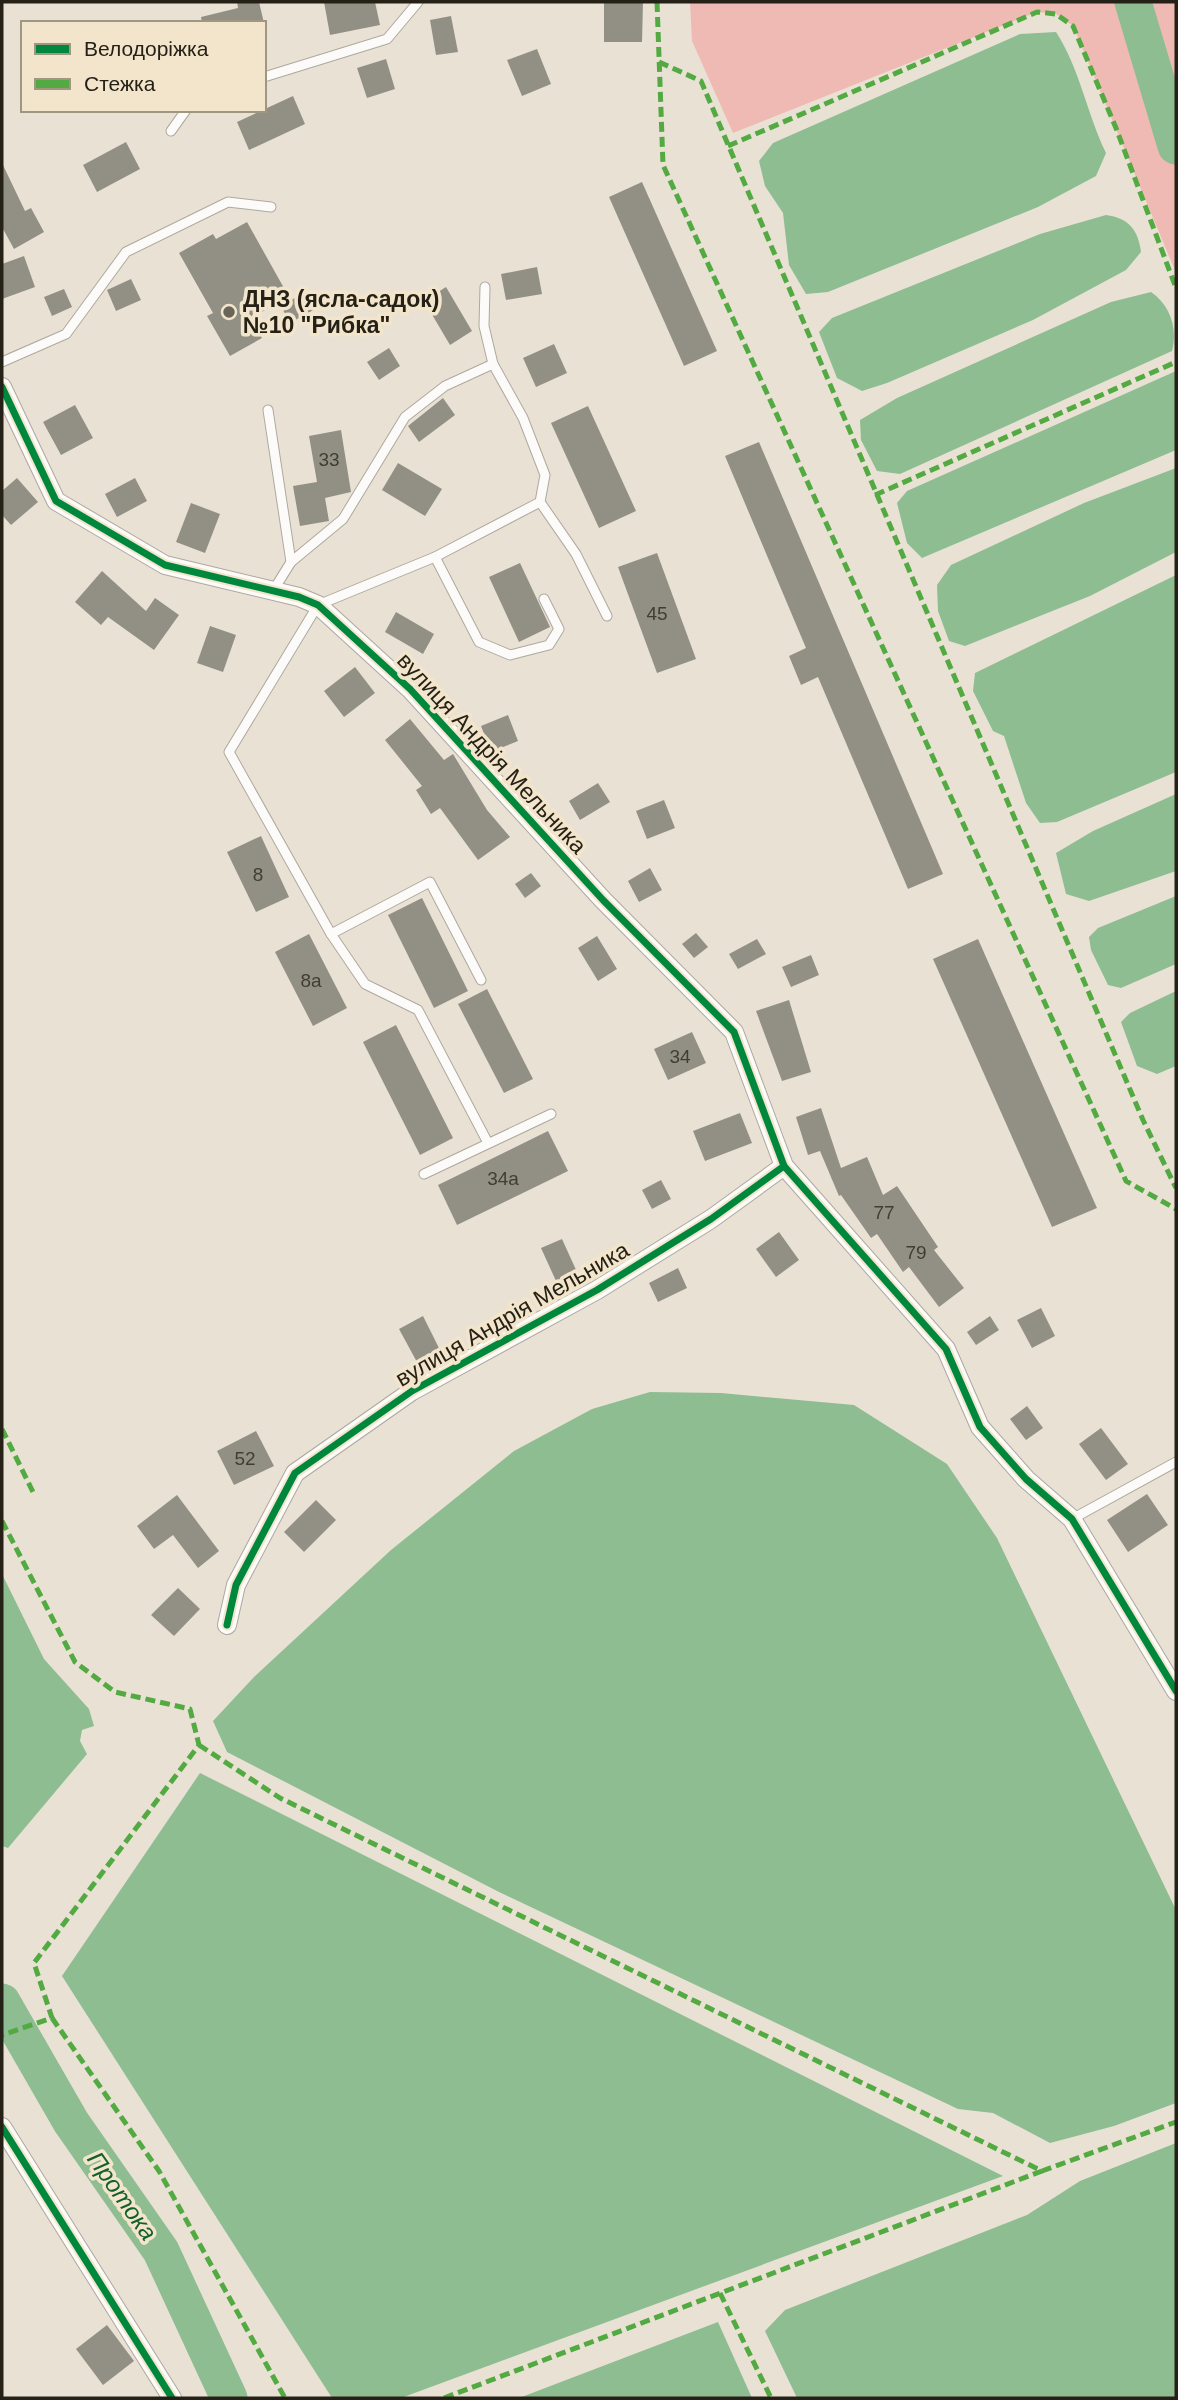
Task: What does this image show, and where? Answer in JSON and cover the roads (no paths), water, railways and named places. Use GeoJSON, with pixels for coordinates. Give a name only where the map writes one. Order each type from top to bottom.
{"type":"FeatureCollection","features":[{"type":"Feature","properties":{"kind":"street","name":"вулиця Андрія Мельника"},"geometry":{"type":"LineString","coordinates":[[2,387],[56,501],[165,565],[273,591],[318,605],[410,689],[603,900],[734,1032],[784,1166],[946,1349],[980,1427],[1026,1479],[1072,1519],[1176,1691]]}},
{"type":"Feature","properties":{"kind":"street","name":"вулиця Андрія Мельника"},"geometry":{"type":"LineString","coordinates":[[227,1625],[236,1585],[295,1473],[412,1391],[597,1290],[711,1219],[784,1166]]}},
{"type":"Feature","properties":{"kind":"street"},"geometry":{"type":"LineString","coordinates":[[2,2127],[173,2398]]}},
{"type":"Feature","properties":{"kind":"lane"},"geometry":{"type":"LineString","coordinates":[[266,76],[387,39],[418,2]]}},
{"type":"Feature","properties":{"kind":"lane"},"geometry":{"type":"LineString","coordinates":[[171,131],[185,112]]}},
{"type":"Feature","properties":{"kind":"lane"},"geometry":{"type":"LineString","coordinates":[[2,362],[66,334],[126,252],[228,202],[271,207]]}},
{"type":"Feature","properties":{"kind":"lane"},"geometry":{"type":"LineString","coordinates":[[485,287],[484,326],[493,364],[523,418],[545,475],[540,502],[576,554],[607,616]]}},
{"type":"Feature","properties":{"kind":"lane"},"geometry":{"type":"LineString","coordinates":[[273,591],[291,562],[343,519],[405,417],[445,386],[493,364]]}},
{"type":"Feature","properties":{"kind":"lane"},"geometry":{"type":"LineString","coordinates":[[268,410],[291,562]]}},
{"type":"Feature","properties":{"kind":"lane"},"geometry":{"type":"LineString","coordinates":[[488,1143],[418,1010],[365,984],[331,934],[229,752],[318,605],[435,557],[540,502]]}},
{"type":"Feature","properties":{"kind":"lane"},"geometry":{"type":"LineString","coordinates":[[435,557],[479,642],[510,655],[549,645],[559,629],[544,599]]}},
{"type":"Feature","properties":{"kind":"lane"},"geometry":{"type":"LineString","coordinates":[[331,934],[430,882],[481,980]]}},
{"type":"Feature","properties":{"kind":"lane"},"geometry":{"type":"LineString","coordinates":[[424,1174],[551,1114]]}},
{"type":"Feature","properties":{"kind":"lane"},"geometry":{"type":"LineString","coordinates":[[1072,1519],[1176,1462]]}},
{"type":"Feature","properties":{"kind":"waterway","name":"Протока"},"geometry":{"type":"LineString","coordinates":[[1133,2],[1176,146]]}},
{"type":"Feature","properties":{"kind":"waterway","name":"Протока"},"geometry":{"type":"LineString","coordinates":[[2,2002],[71,2122],[161,2251],[229,2398]]}},
{"type":"Feature","properties":{"kind":"place","name":"ДНЗ (ясла-садок) №10 \"Рибка\""},"geometry":{"type":"Point","coordinates":[229,312]}}]}
